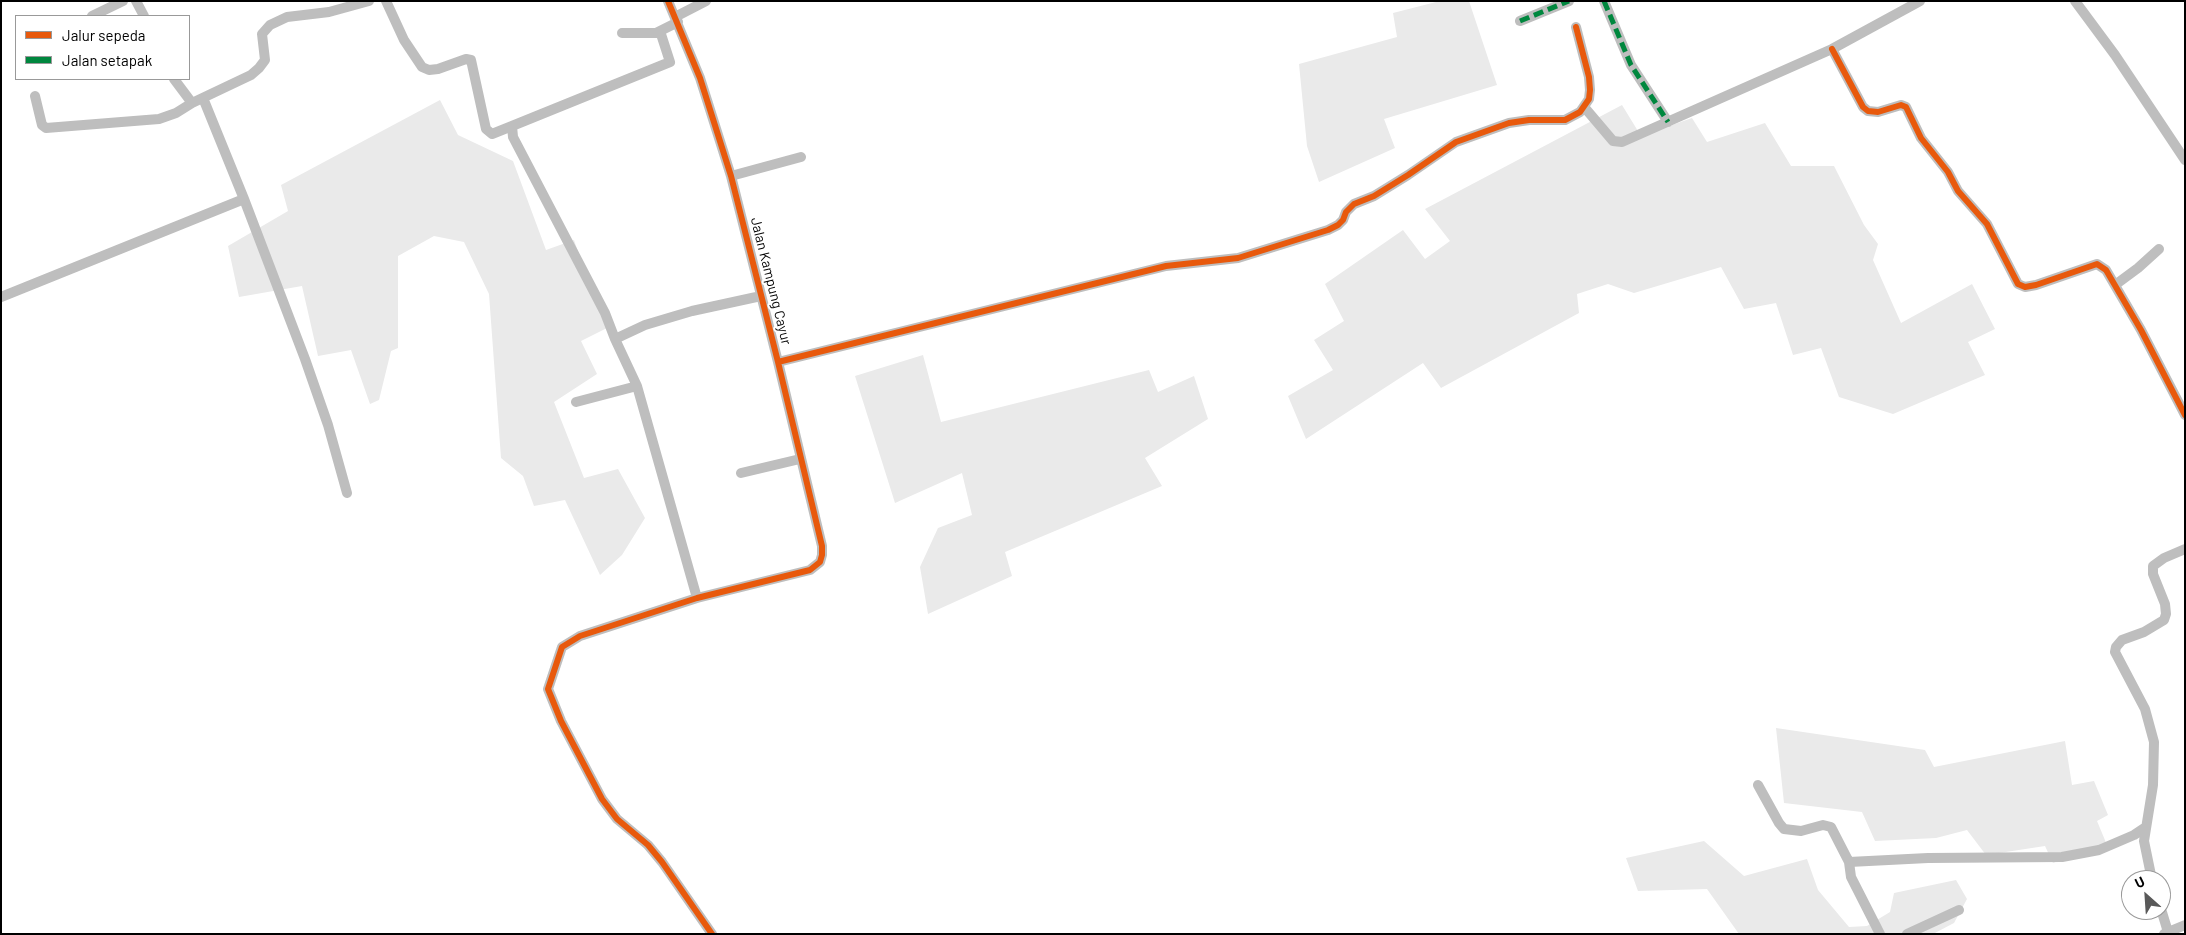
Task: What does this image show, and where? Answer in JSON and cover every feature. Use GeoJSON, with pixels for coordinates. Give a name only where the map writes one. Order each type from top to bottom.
{"type":"FeatureCollection","features":[{"type":"Feature","properties":{"kind":"street"},"geometry":{"type":"LineString","coordinates":[[94,15],[123,1]]}},
{"type":"Feature","properties":{"kind":"street"},"geometry":{"type":"LineString","coordinates":[[136,1],[143,15]]}},
{"type":"Feature","properties":{"kind":"street"},"geometry":{"type":"LineString","coordinates":[[34,96],[42,124],[46,128],[160,119],[176,113],[192,103],[250,75],[264,64],[265,57],[261,38],[264,29],[287,17],[329,12],[369,1]]}},
{"type":"Feature","properties":{"kind":"street"},"geometry":{"type":"LineString","coordinates":[[386,1],[404,40],[422,67],[429,70],[438,70],[470,58],[486,129],[492,134],[670,62],[660,31]]}},
{"type":"Feature","properties":{"kind":"street","name":"Jalan Kampung Cayur"},"geometry":{"type":"LineString","coordinates":[[668,1],[700,78],[731,176],[822,546],[820,562],[810,570],[697,598],[600,628],[564,644],[548,686],[550,698],[602,799],[617,819],[648,845],[657,856],[712,934]]}},
{"type":"Feature","properties":{"kind":"street"},"geometry":{"type":"LineString","coordinates":[[622,32],[644,34],[660,31],[706,1]]}},
{"type":"Feature","properties":{"kind":"street"},"geometry":{"type":"LineString","coordinates":[[1520,21],[1569,1]]}},
{"type":"Feature","properties":{"kind":"street"},"geometry":{"type":"LineString","coordinates":[[1604,1],[1631,65],[1668,122]]}},
{"type":"Feature","properties":{"kind":"street"},"geometry":{"type":"LineString","coordinates":[[1585,108],[1615,142],[1628,140],[1832,49],[1920,1]]}},
{"type":"Feature","properties":{"kind":"street"},"geometry":{"type":"LineString","coordinates":[[2075,1],[2115,55],[2185,160]]}},
{"type":"Feature","properties":{"kind":"street"},"geometry":{"type":"LineString","coordinates":[[778,362],[1166,266],[1238,258],[1303,239],[1338,226],[1346,212],[1354,204],[1395,183],[1456,142],[1522,121],[1565,120],[1574,117],[1585,108],[1590,90],[1589,77],[1576,27]]}},
{"type":"Feature","properties":{"kind":"street"},"geometry":{"type":"LineString","coordinates":[[1832,49],[1863,107],[1868,111],[1878,112],[1901,105],[1906,106],[1921,138],[1948,172],[1958,191],[1987,224],[2018,284],[2025,287],[2097,264],[2106,270],[2160,365],[2185,416]]}},
{"type":"Feature","properties":{"kind":"street"},"geometry":{"type":"LineString","coordinates":[[175,80],[192,103]]}},
{"type":"Feature","properties":{"kind":"street"},"geometry":{"type":"LineString","coordinates":[[203,98],[244,199],[325,417],[347,493]]}},
{"type":"Feature","properties":{"kind":"street"},"geometry":{"type":"LineString","coordinates":[[512,126],[513,136],[605,313],[637,386],[697,598]]}},
{"type":"Feature","properties":{"kind":"street"},"geometry":{"type":"LineString","coordinates":[[731,176],[801,158]]}},
{"type":"Feature","properties":{"kind":"street"},"geometry":{"type":"LineString","coordinates":[[1,297],[244,199]]}},
{"type":"Feature","properties":{"kind":"street"},"geometry":{"type":"LineString","coordinates":[[2115,285],[2159,249]]}},
{"type":"Feature","properties":{"kind":"street"},"geometry":{"type":"LineString","coordinates":[[615,339],[645,325],[692,311],[761,296]]}},
{"type":"Feature","properties":{"kind":"street"},"geometry":{"type":"LineString","coordinates":[[576,402],[637,386]]}},
{"type":"Feature","properties":{"kind":"street"},"geometry":{"type":"LineString","coordinates":[[741,473],[800,459]]}},
{"type":"Feature","properties":{"kind":"street"},"geometry":{"type":"LineString","coordinates":[[2150,870],[2144,841],[2153,785],[2154,742],[2145,709],[2128,674],[2116,658],[2115,652],[2116,647],[2122,640],[2144,632],[2164,620],[2166,614],[2165,604],[2153,574],[2153,566],[2164,558],[2185,549]]}},
{"type":"Feature","properties":{"kind":"street"},"geometry":{"type":"LineString","coordinates":[[1758,785],[1784,829],[1801,831],[1823,825],[1831,827],[1849,862],[1850,877],[1880,934]]}},
{"type":"Feature","properties":{"kind":"street"},"geometry":{"type":"LineString","coordinates":[[1849,862],[1928,858],[2062,857],[2099,850],[2134,835],[2146,827]]}},
{"type":"Feature","properties":{"kind":"street"},"geometry":{"type":"LineString","coordinates":[[1907,934],[1959,910]]}},
{"type":"Feature","properties":{"kind":"street"},"geometry":{"type":"LineString","coordinates":[[2163,920],[2166,933],[2185,925]]}},
{"type":"Feature","properties":{"kind":"shaded area"},"geometry":{"type":"Polygon","coordinates":[[[1440,1],[1469,1],[1497,85],[1384,119],[1395,148],[1319,182],[1307,146],[1299,64],[1397,37],[1393,13],[1440,1]]]}},
{"type":"Feature","properties":{"kind":"shaded area"},"geometry":{"type":"Polygon","coordinates":[[[440,100],[458,135],[513,161],[546,250],[574,240],[596,303],[609,327],[581,341],[597,374],[554,402],[584,478],[618,469],[645,518],[622,555],[600,575],[565,500],[534,506],[523,476],[501,458],[489,294],[464,242],[434,236],[398,256],[398,348],[391,351],[379,400],[370,404],[351,350],[318,356],[302,286],[239,297],[228,246],[288,211],[281,185],[440,100]]]}},
{"type":"Feature","properties":{"kind":"shaded area"},"geometry":{"type":"Polygon","coordinates":[[[1622,105],[1641,136],[1692,118],[1707,142],[1765,123],[1791,166],[1834,166],[1864,225],[1878,244],[1873,260],[1901,323],[1972,284],[1995,329],[1968,342],[1985,375],[1893,414],[1839,397],[1821,348],[1793,355],[1776,303],[1744,309],[1721,267],[1634,293],[1608,284],[1577,294],[1579,313],[1441,388],[1423,363],[1306,439],[1288,396],[1333,370],[1314,340],[1344,321],[1325,284],[1403,230],[1425,259],[1450,241],[1425,209],[1622,105]]]}},
{"type":"Feature","properties":{"kind":"shaded area"},"geometry":{"type":"Polygon","coordinates":[[[923,355],[941,422],[1149,370],[1158,392],[1194,376],[1208,419],[1145,458],[1162,486],[1005,552],[1012,576],[928,614],[920,567],[938,528],[972,515],[962,473],[895,503],[855,376],[923,355]]]}},
{"type":"Feature","properties":{"kind":"shaded area"},"geometry":{"type":"Polygon","coordinates":[[[1776,728],[1925,750],[1934,767],[2065,741],[2072,785],[2094,781],[2108,815],[2097,821],[2107,845],[2053,863],[2045,846],[1986,855],[1967,830],[1936,838],[1875,841],[1862,812],[1784,803],[1776,728]]]}},
{"type":"Feature","properties":{"kind":"shaded area"},"geometry":{"type":"Polygon","coordinates":[[[1704,841],[1744,876],[1807,859],[1818,890],[1849,927],[1867,926],[1890,912],[1894,893],[1956,880],[1967,899],[1954,923],[1933,934],[1739,934],[1707,889],[1638,891],[1626,858],[1704,841]]]}},
{"type":"Feature","properties":{"kind":"marked path"},"geometry":{"type":"LineString","coordinates":[[1520,21],[1569,1]]}},
{"type":"Feature","properties":{"kind":"marked path"},"geometry":{"type":"LineString","coordinates":[[1604,1],[1631,65],[1668,122]]}},
{"type":"Feature","properties":{"kind":"cycle path"},"geometry":{"type":"LineString","coordinates":[[668,1],[700,78],[731,176],[778,362],[822,546],[822,555],[820,562],[810,570],[697,598],[580,636],[562,647],[548,689],[561,721],[602,799],[617,819],[648,845],[662,862],[712,934]]}},
{"type":"Feature","properties":{"kind":"cycle path"},"geometry":{"type":"LineString","coordinates":[[778,362],[1166,266],[1238,258],[1328,230],[1338,225],[1343,220],[1346,212],[1354,204],[1374,196],[1456,142],[1509,123],[1529,120],[1565,120],[1580,112],[1589,99],[1590,90],[1589,77],[1576,27]]}},
{"type":"Feature","properties":{"kind":"cycle path"},"geometry":{"type":"LineString","coordinates":[[1832,49],[1863,107],[1868,111],[1878,112],[1901,105],[1906,107],[1921,138],[1948,172],[1958,191],[1987,224],[2018,284],[2025,287],[2036,285],[2097,264],[2106,270],[2141,330],[2185,415]]}}]}
